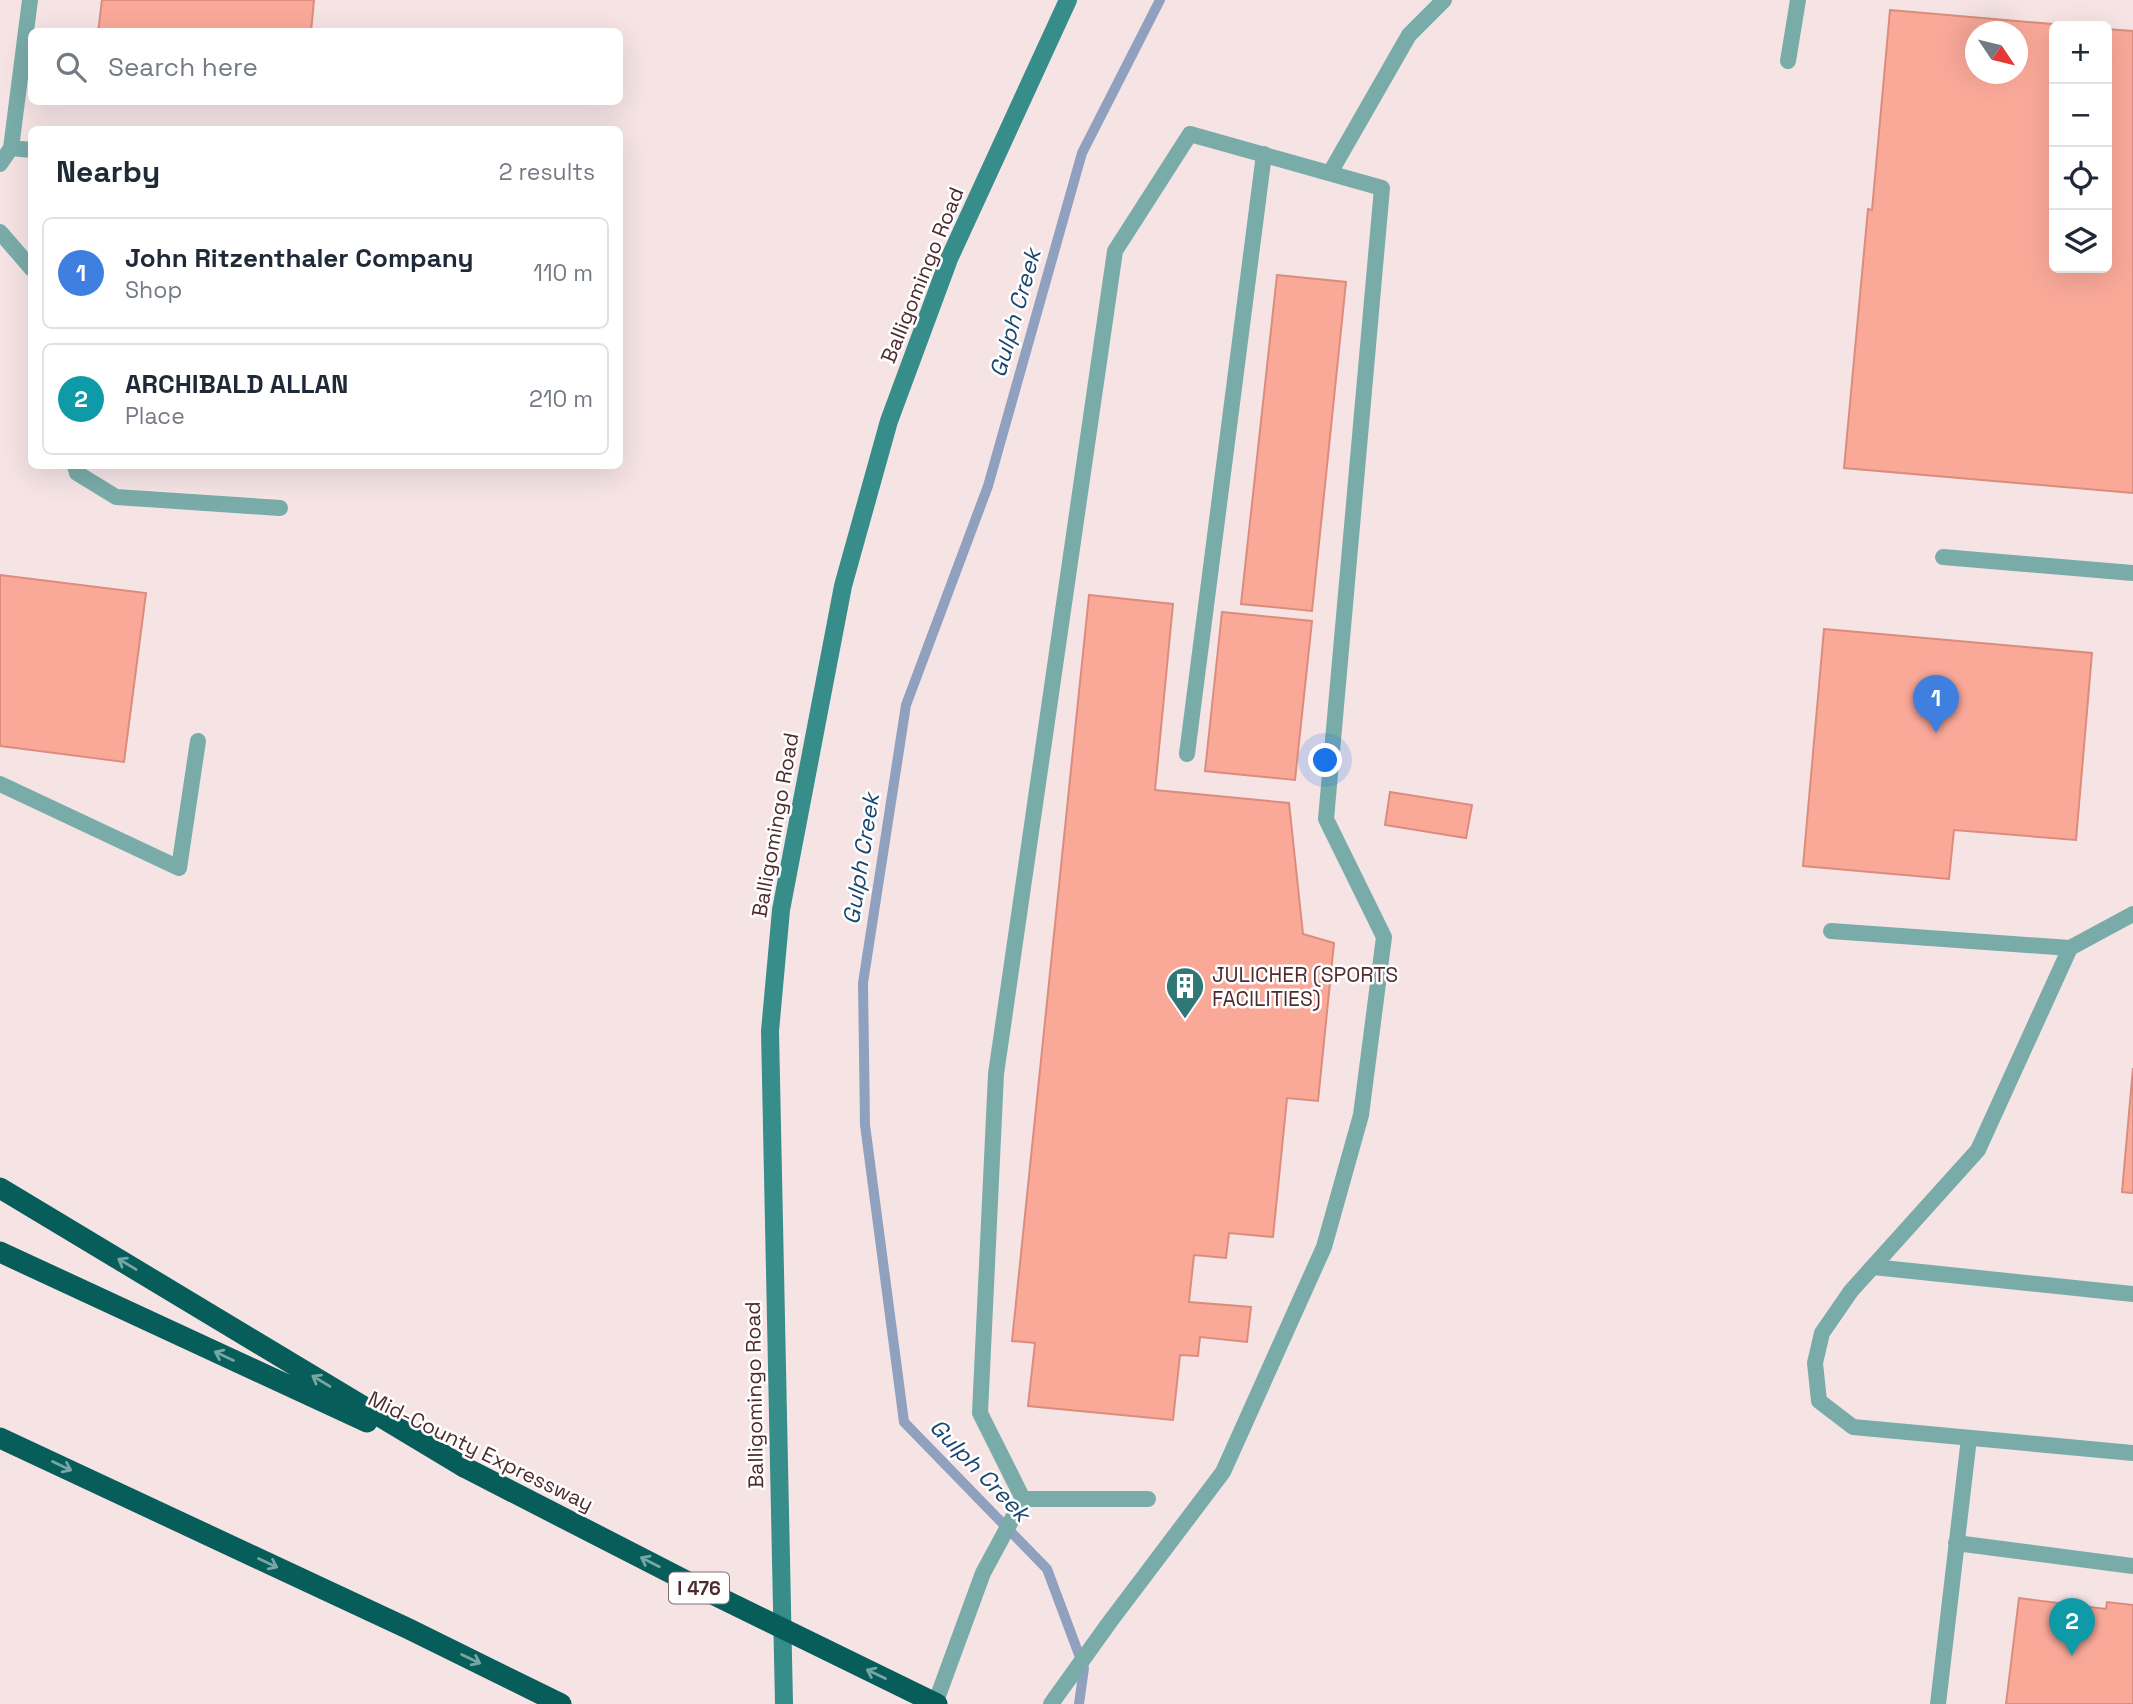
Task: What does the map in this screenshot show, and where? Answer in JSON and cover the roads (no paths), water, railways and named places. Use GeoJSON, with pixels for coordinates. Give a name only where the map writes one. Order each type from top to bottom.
{"type":"FeatureCollection","features":[{"type":"Feature","properties":{"kind":"highway"},"geometry":{"type":"LineString","coordinates":[[0,1188],[464,1467]]}},
{"type":"Feature","properties":{"kind":"highway","name":"Mid-County Expressway"},"geometry":{"type":"LineString","coordinates":[[0,1252],[464,1467],[700,1588],[936,1704]]}},
{"type":"Feature","properties":{"kind":"highway"},"geometry":{"type":"LineString","coordinates":[[0,1437],[410,1629],[561,1704]]}},
{"type":"Feature","properties":{"kind":"street","name":"Balligomingo Road"},"geometry":{"type":"LineString","coordinates":[[784,1704],[770,1031],[781,910],[843,586],[889,421],[949,259],[1068,0]]}},
{"type":"Feature","properties":{"kind":"lane"},"geometry":{"type":"LineString","coordinates":[[0,164],[12,148],[30,0]]}},
{"type":"Feature","properties":{"kind":"lane"},"geometry":{"type":"LineString","coordinates":[[1330,173],[1409,35],[1444,0]]}},
{"type":"Feature","properties":{"kind":"lane"},"geometry":{"type":"LineString","coordinates":[[1788,61],[1798,0]]}},
{"type":"Feature","properties":{"kind":"lane"},"geometry":{"type":"LineString","coordinates":[[1022,1503],[980,1413],[996,1074],[1115,251],[1190,134],[1382,188],[1326,819],[1384,937],[1361,1115],[1324,1247],[1223,1472],[1051,1704]]}},
{"type":"Feature","properties":{"kind":"lane"},"geometry":{"type":"LineString","coordinates":[[12,148],[28,150]]}},
{"type":"Feature","properties":{"kind":"lane"},"geometry":{"type":"LineString","coordinates":[[1187,754],[1264,154]]}},
{"type":"Feature","properties":{"kind":"lane"},"geometry":{"type":"LineString","coordinates":[[0,232],[28,264]]}},
{"type":"Feature","properties":{"kind":"lane"},"geometry":{"type":"LineString","coordinates":[[76,469],[77,473],[116,497],[280,508]]}},
{"type":"Feature","properties":{"kind":"lane"},"geometry":{"type":"LineString","coordinates":[[1943,557],[2133,573]]}},
{"type":"Feature","properties":{"kind":"lane"},"geometry":{"type":"LineString","coordinates":[[0,784],[179,868],[198,741]]}},
{"type":"Feature","properties":{"kind":"lane"},"geometry":{"type":"LineString","coordinates":[[1831,931],[2070,948],[2133,914]]}},
{"type":"Feature","properties":{"kind":"lane"},"geometry":{"type":"LineString","coordinates":[[2070,948],[1978,1150],[1851,1292],[1822,1333],[1815,1363],[1819,1401],[1853,1427],[2133,1453]]}},
{"type":"Feature","properties":{"kind":"lane"},"geometry":{"type":"LineString","coordinates":[[1873,1267],[2133,1294]]}},
{"type":"Feature","properties":{"kind":"lane"},"geometry":{"type":"LineString","coordinates":[[1938,1704],[1969,1438]]}},
{"type":"Feature","properties":{"kind":"lane"},"geometry":{"type":"LineString","coordinates":[[1022,1503],[1148,1499]]}},
{"type":"Feature","properties":{"kind":"lane"},"geometry":{"type":"LineString","coordinates":[[936,1704],[983,1573],[1022,1503]]}},
{"type":"Feature","properties":{"kind":"lane"},"geometry":{"type":"LineString","coordinates":[[1956,1543],[2133,1566]]}},
{"type":"Feature","properties":{"kind":"waterway","name":"Gulph Creek"},"geometry":{"type":"LineString","coordinates":[[1079,1704],[1084,1668],[1047,1569],[904,1422],[865,1125],[863,983],[906,705],[988,486],[1082,153],[1160,0]]}},
{"type":"Feature","properties":{"kind":"place","name":"John Ritzenthaler Company"},"geometry":{"type":"Point","coordinates":[1936,733]}},
{"type":"Feature","properties":{"kind":"place","name":"JULICHER (SPORTS FACILITIES)"},"geometry":{"type":"Point","coordinates":[1185,1020]}},
{"type":"Feature","properties":{"kind":"place","name":"ARCHIBALD ALLAN"},"geometry":{"type":"Point","coordinates":[2072,1656]}}]}
